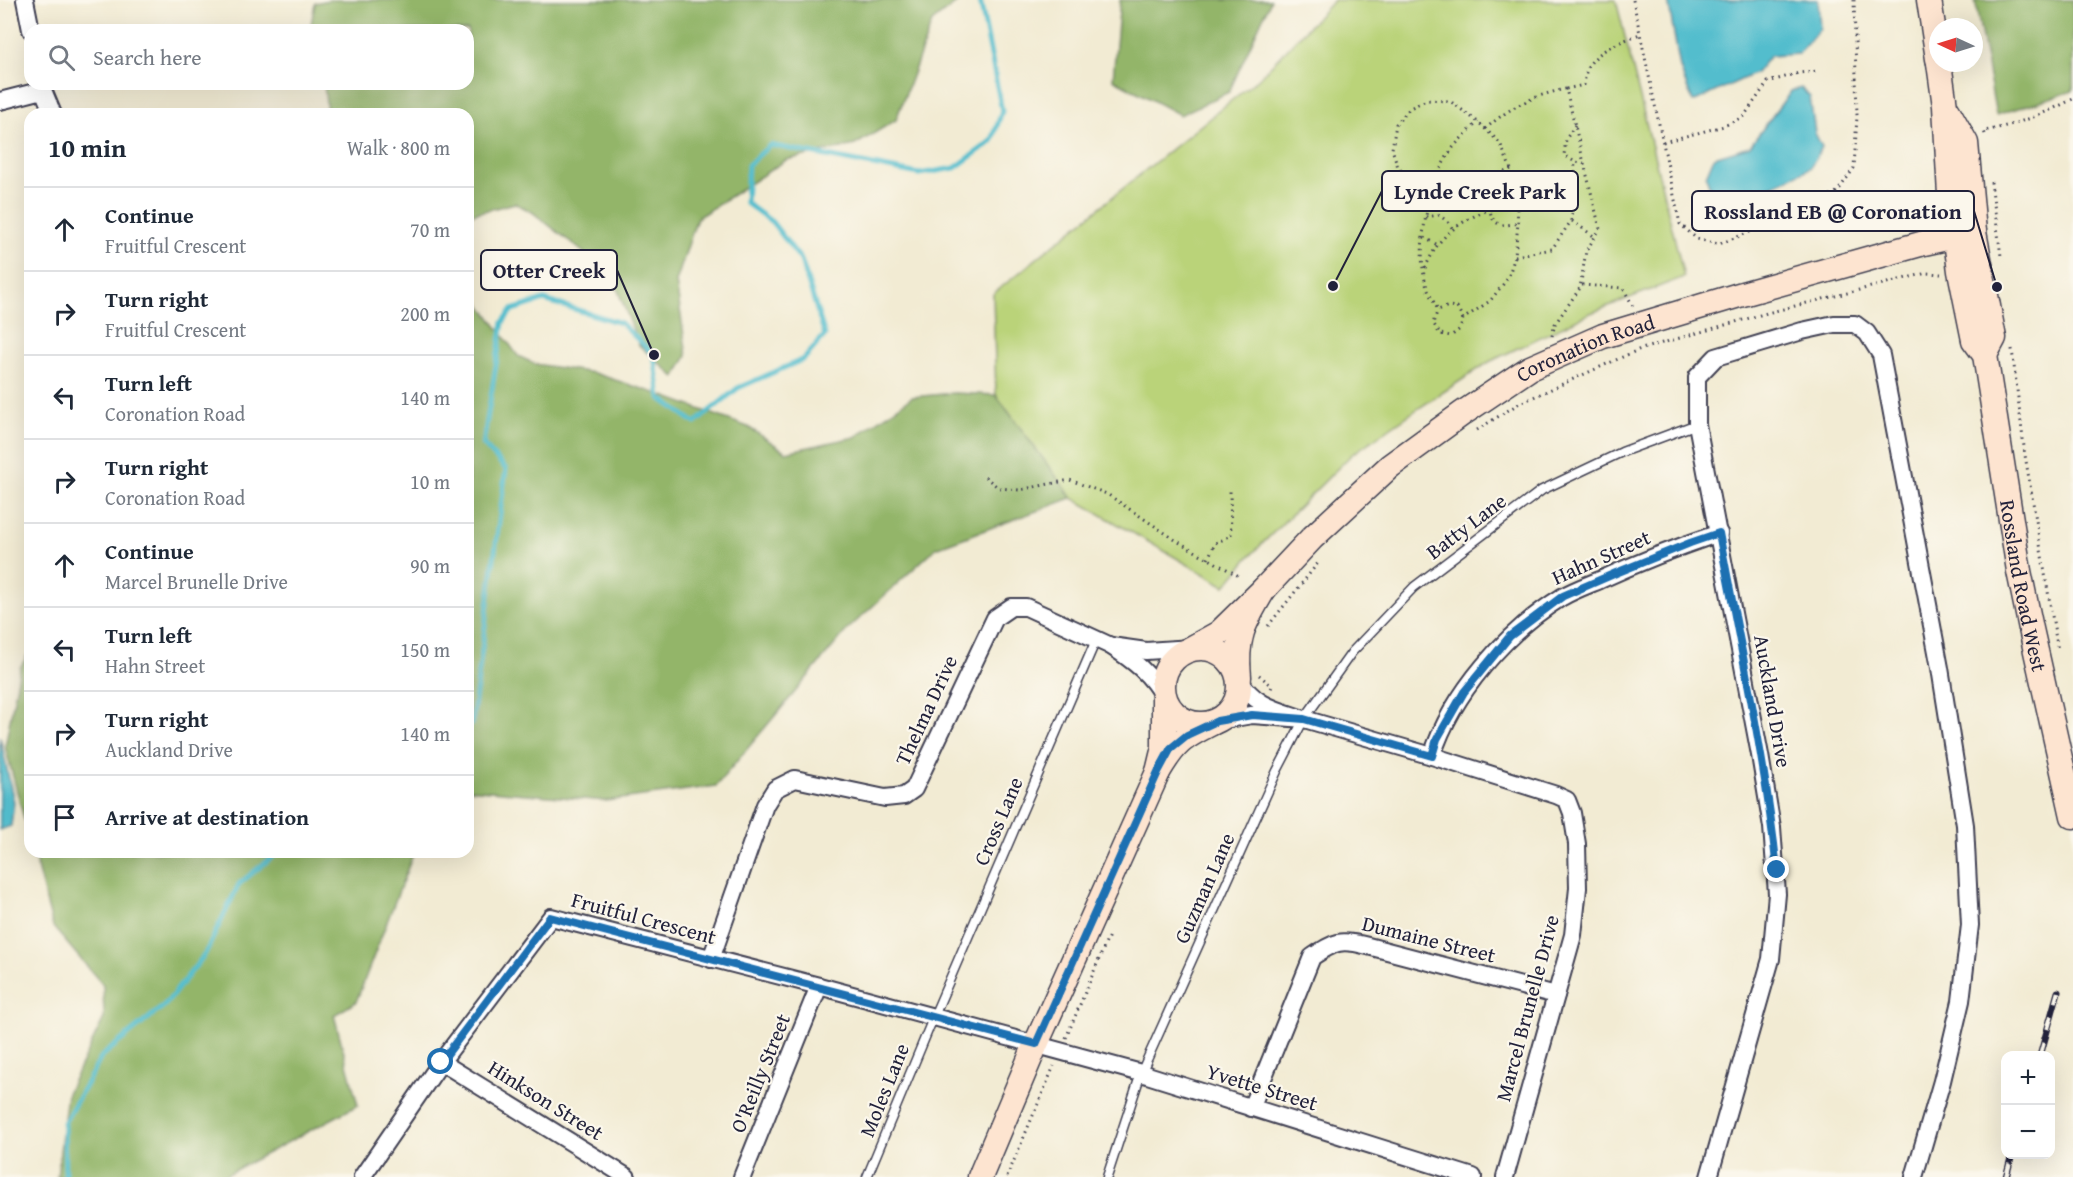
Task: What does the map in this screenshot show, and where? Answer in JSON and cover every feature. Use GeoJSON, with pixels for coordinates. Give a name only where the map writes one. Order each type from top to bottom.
{"type":"FeatureCollection","features":[{"type":"Feature","properties":{"kind":"street"},"geometry":{"type":"LineString","coordinates":[[25,0],[30,24]]}},
{"type":"Feature","properties":{"kind":"street","name":"Rossland Road West"},"geometry":{"type":"LineString","coordinates":[[1929,0],[1932,18]]}},
{"type":"Feature","properties":{"kind":"street","name":"Rossland Road West"},"geometry":{"type":"LineString","coordinates":[[1940,72],[1946,106],[1950,195],[1965,234],[1960,271],[1974,340],[1985,355],[2026,606],[2073,816]]}},
{"type":"Feature","properties":{"kind":"street"},"geometry":{"type":"LineString","coordinates":[[0,100],[33,90]]}},
{"type":"Feature","properties":{"kind":"street"},"geometry":{"type":"LineString","coordinates":[[44,90],[51,108]]}},
{"type":"Feature","properties":{"kind":"street","name":"Coronation Road"},"geometry":{"type":"LineString","coordinates":[[1192,648],[1219,633],[1235,620],[1312,538],[1390,466],[1530,368],[1603,336],[1739,295],[1965,234]]}},
{"type":"Feature","properties":{"kind":"street","name":"Auckland Drive"},"geometry":{"type":"LineString","coordinates":[[1709,1177],[1771,959],[1778,894],[1772,827],[1697,424],[1697,377],[1716,357],[1802,331],[1834,324],[1855,324],[1867,333],[1881,355],[1940,668],[1965,825],[1970,925],[1961,1001],[1942,1081],[1914,1177]]}},
{"type":"Feature","properties":{"kind":"street","name":"Hahn Street"},"geometry":{"type":"LineString","coordinates":[[1432,756],[1437,739],[1464,692],[1510,636],[1563,596],[1637,564],[1719,533]]}},
{"type":"Feature","properties":{"kind":"street","name":"Coronation Road"},"geometry":{"type":"LineString","coordinates":[[1248,675],[1237,655],[1239,639],[1244,622],[1264,589]]}},
{"type":"Feature","properties":{"kind":"street","name":"Thelma Drive"},"geometry":{"type":"LineString","coordinates":[[711,959],[765,805],[775,789],[795,779],[885,798],[904,796],[914,789],[995,618],[1011,607],[1026,607],[1103,643],[1143,668],[1153,679],[1164,698]]}},
{"type":"Feature","properties":{"kind":"street","name":"Thelma Drive"},"geometry":{"type":"LineString","coordinates":[[1103,643],[1146,651],[1192,648]]}},
{"type":"Feature","properties":{"kind":"street"},"geometry":{"type":"LineString","coordinates":[[980,1177],[1036,1044],[1158,772],[1171,748],[1187,735],[1217,721],[1235,704],[1248,675],[1235,668],[1227,657],[1217,650],[1204,647],[1192,648],[1180,653],[1170,662],[1164,673],[1162,686],[1164,747],[1158,772]]}},
{"type":"Feature","properties":{"kind":"street","name":"Marcel Brunelle Drive"},"geometry":{"type":"LineString","coordinates":[[1248,675],[1245,690],[1258,701],[1304,719],[1432,756],[1567,800],[1572,813],[1577,844],[1578,888],[1573,935],[1505,1177]]}},
{"type":"Feature","properties":{"kind":"street"},"geometry":{"type":"LineString","coordinates":[[1164,698],[1170,710],[1192,724],[1217,721]]}},
{"type":"Feature","properties":{"kind":"street","name":"Marcel Brunelle Drive"},"geometry":{"type":"LineString","coordinates":[[1217,721],[1252,715],[1304,719]]}},
{"type":"Feature","properties":{"kind":"street","name":"Fruitful Crescent"},"geometry":{"type":"LineString","coordinates":[[362,1177],[441,1062],[550,917],[1036,1044]]}},
{"type":"Feature","properties":{"kind":"street","name":"Dumaine Street"},"geometry":{"type":"LineString","coordinates":[[1251,1108],[1312,957],[1332,944],[1347,941],[1556,995]]}},
{"type":"Feature","properties":{"kind":"street","name":"O'Reilly Street"},"geometry":{"type":"LineString","coordinates":[[742,1177],[819,986]]}},
{"type":"Feature","properties":{"kind":"street","name":"Yvette Street"},"geometry":{"type":"LineString","coordinates":[[1036,1044],[1141,1073],[1473,1177]]}},
{"type":"Feature","properties":{"kind":"street","name":"Hinkson Street"},"geometry":{"type":"LineString","coordinates":[[441,1062],[627,1177]]}},
{"type":"Feature","properties":{"kind":"lane","name":"Batty Lane"},"geometry":{"type":"LineString","coordinates":[[1304,719],[1352,652],[1414,587],[1542,490],[1622,452],[1697,424]]}},
{"type":"Feature","properties":{"kind":"lane","name":"Cross Lane"},"geometry":{"type":"LineString","coordinates":[[934,1016],[1103,643]]}},
{"type":"Feature","properties":{"kind":"lane","name":"Guzman Lane"},"geometry":{"type":"LineString","coordinates":[[1107,1177],[1141,1073],[1276,771],[1304,719]]}},
{"type":"Feature","properties":{"kind":"lane","name":"Moles Lane"},"geometry":{"type":"LineString","coordinates":[[867,1177],[934,1016]]}},
{"type":"Feature","properties":{"kind":"path"},"geometry":{"type":"LineString","coordinates":[[1633,0],[1680,224],[1697,239],[1719,244],[1817,206],[1838,191],[1854,168],[1857,116],[1854,0]]}},
{"type":"Feature","properties":{"kind":"path"},"geometry":{"type":"LineString","coordinates":[[1485,129],[1509,109],[1542,94],[1584,85],[1588,67],[1598,55],[1640,34]]}},
{"type":"Feature","properties":{"kind":"path"},"geometry":{"type":"LineString","coordinates":[[1663,142],[1724,126],[1744,116],[1768,82],[1799,73],[1817,71]]}},
{"type":"Feature","properties":{"kind":"path"},"geometry":{"type":"LineString","coordinates":[[1552,336],[1555,324],[1581,288],[1586,251],[1600,229],[1566,89]]}},
{"type":"Feature","properties":{"kind":"path"},"geometry":{"type":"LineString","coordinates":[[1986,143],[1984,131],[2011,126],[2046,113],[2073,99]]}},
{"type":"Feature","properties":{"kind":"path"},"geometry":{"type":"LineString","coordinates":[[1434,184],[1412,177],[1398,167],[1392,149],[1396,124],[1410,108],[1426,100],[1450,101],[1478,122],[1500,143],[1515,179],[1518,223],[1515,256],[1508,278],[1490,301],[1463,319],[1460,329],[1451,336],[1440,334],[1433,323],[1438,310],[1426,285],[1422,252],[1426,217],[1434,184],[1451,150],[1478,122]]}},
{"type":"Feature","properties":{"kind":"path"},"geometry":{"type":"LineString","coordinates":[[1575,125],[1566,140],[1564,155],[1575,162],[1584,164]]}},
{"type":"Feature","properties":{"kind":"path"},"geometry":{"type":"LineString","coordinates":[[1515,256],[1552,249],[1571,221],[1575,162]]}},
{"type":"Feature","properties":{"kind":"path"},"geometry":{"type":"LineString","coordinates":[[1511,169],[1497,175],[1492,188],[1489,209],[1497,222],[1503,225],[1518,223]]}},
{"type":"Feature","properties":{"kind":"path"},"geometry":{"type":"LineString","coordinates":[[1991,178],[2002,266]]}},
{"type":"Feature","properties":{"kind":"path"},"geometry":{"type":"LineString","coordinates":[[1424,270],[1438,245],[1453,229],[1489,209],[1517,202]]}},
{"type":"Feature","properties":{"kind":"path"},"geometry":{"type":"LineString","coordinates":[[1426,217],[1438,215],[1453,229]]}},
{"type":"Feature","properties":{"kind":"path"},"geometry":{"type":"LineString","coordinates":[[1571,221],[1595,237]]}},
{"type":"Feature","properties":{"kind":"path"},"geometry":{"type":"LineString","coordinates":[[1424,238],[1438,245]]}},
{"type":"Feature","properties":{"kind":"path"},"geometry":{"type":"LineString","coordinates":[[1470,434],[1518,404],[1638,350],[1767,313],[1927,273],[1941,274]]}},
{"type":"Feature","properties":{"kind":"path"},"geometry":{"type":"LineString","coordinates":[[1581,285],[1623,288],[1634,308]]}},
{"type":"Feature","properties":{"kind":"path"},"geometry":{"type":"LineString","coordinates":[[1438,310],[1449,306],[1456,307],[1463,319]]}},
{"type":"Feature","properties":{"kind":"path"},"geometry":{"type":"LineString","coordinates":[[2012,349],[2025,455],[2060,658]]}},
{"type":"Feature","properties":{"kind":"path"},"geometry":{"type":"LineString","coordinates":[[985,477],[999,488],[1019,490],[1070,480],[1107,494],[1177,541],[1239,576]]}},
{"type":"Feature","properties":{"kind":"path"},"geometry":{"type":"LineString","coordinates":[[1208,559],[1215,543],[1231,536],[1230,491]]}},
{"type":"Feature","properties":{"kind":"path"},"geometry":{"type":"LineString","coordinates":[[1262,632],[1320,562]]}},
{"type":"Feature","properties":{"kind":"path"},"geometry":{"type":"LineString","coordinates":[[1248,675],[1260,677],[1272,686],[1268,694]]}},
{"type":"Feature","properties":{"kind":"path"},"geometry":{"type":"LineString","coordinates":[[1069,1029],[1111,931]]}},
{"type":"Feature","properties":{"kind":"path"},"geometry":{"type":"LineString","coordinates":[[1007,1177],[1051,1073]]}},
{"type":"Feature","properties":{"kind":"green space"},"geometry":{"type":"Polygon","coordinates":[[[329,0],[960,0],[932,22],[896,120],[855,145],[786,160],[697,218],[676,282],[687,356],[675,377],[639,345],[617,288],[583,252],[532,212],[515,203],[474,213],[474,108],[326,108],[325,90],[474,90],[474,24],[311,24],[315,3],[329,0]]]}},
{"type":"Feature","properties":{"kind":"green space"},"geometry":{"type":"Polygon","coordinates":[[[1120,0],[1271,0],[1229,92],[1180,115],[1113,79],[1120,0]]]}},
{"type":"Feature","properties":{"kind":"green space"},"geometry":{"type":"Polygon","coordinates":[[[1334,0],[1616,0],[1684,277],[1588,314],[1489,362],[1419,408],[1351,455],[1249,557],[1225,586],[1072,498],[996,395],[993,294],[1259,78],[1334,0]]]}},
{"type":"Feature","properties":{"kind":"green space"},"geometry":{"type":"Polygon","coordinates":[[[1975,0],[2073,0],[2073,91],[1996,115],[1983,44],[1983,18],[1978,18],[1975,0]]]}},
{"type":"Feature","properties":{"kind":"green space"},"geometry":{"type":"Polygon","coordinates":[[[474,295],[518,356],[535,364],[594,373],[661,395],[748,427],[786,452],[855,437],[912,397],[954,393],[996,395],[1072,498],[936,548],[847,630],[716,786],[606,801],[474,790],[474,295]]]}},
{"type":"Feature","properties":{"kind":"green space"},"geometry":{"type":"Polygon","coordinates":[[[24,661],[24,818],[5,746],[20,668],[24,661]]]}},
{"type":"Feature","properties":{"kind":"green space"},"geometry":{"type":"Polygon","coordinates":[[[35,858],[412,858],[356,1002],[334,1015],[358,1105],[222,1177],[57,1177],[67,1093],[104,1018],[103,985],[53,927],[35,858]]]}},
{"type":"Feature","properties":{"kind":"water"},"geometry":{"type":"Polygon","coordinates":[[[1668,0],[1818,0],[1820,29],[1798,54],[1770,56],[1756,73],[1693,102],[1680,68],[1668,0]]]}},
{"type":"Feature","properties":{"kind":"water"},"geometry":{"type":"Polygon","coordinates":[[[1801,88],[1810,97],[1815,133],[1822,147],[1810,168],[1732,205],[1717,199],[1711,192],[1706,176],[1714,157],[1750,146],[1791,91],[1801,88]]]}},
{"type":"Feature","properties":{"kind":"water"},"geometry":{"type":"Polygon","coordinates":[[[0,737],[14,802],[11,826],[0,830],[0,737]]]}},
{"type":"Feature","properties":{"kind":"waterway"},"geometry":{"type":"LineString","coordinates":[[474,708],[506,469],[483,444],[503,322],[512,310],[544,300],[621,323],[654,355],[660,398],[695,423],[738,388],[804,359],[825,335],[801,260],[772,222],[746,203],[748,165],[770,145],[919,174],[955,168],[992,141],[1002,111],[980,0]]}},
{"type":"Feature","properties":{"kind":"waterway"},"geometry":{"type":"LineString","coordinates":[[65,1177],[64,1123],[102,1056],[165,1005],[205,954],[239,884],[271,858]]}},
{"type":"Feature","properties":{"kind":"railway"},"geometry":{"type":"LineString","coordinates":[[2041,1051],[2058,992]]}},
{"type":"Feature","properties":{"kind":"railway"},"geometry":{"type":"LineString","coordinates":[[2006,1177],[2011,1159]]}},
{"type":"Feature","properties":{"kind":"place","name":"Lynde Creek Park"},"geometry":{"type":"Point","coordinates":[1333,286]}},
{"type":"Feature","properties":{"kind":"place","name":"Rossland EB @ Coronation"},"geometry":{"type":"Point","coordinates":[1997,287]}},
{"type":"Feature","properties":{"kind":"place","name":"Otter Creek"},"geometry":{"type":"Point","coordinates":[654,355]}},
{"type":"Feature","properties":{"kind":"route"},"geometry":{"type":"LineString","coordinates":[[441,1062],[550,917],[1036,1044],[1158,772],[1171,748],[1187,735],[1217,721],[1240,716],[1276,716],[1304,719],[1432,756],[1437,739],[1464,692],[1510,636],[1563,596],[1719,533],[1760,754],[1777,870]]}}]}
